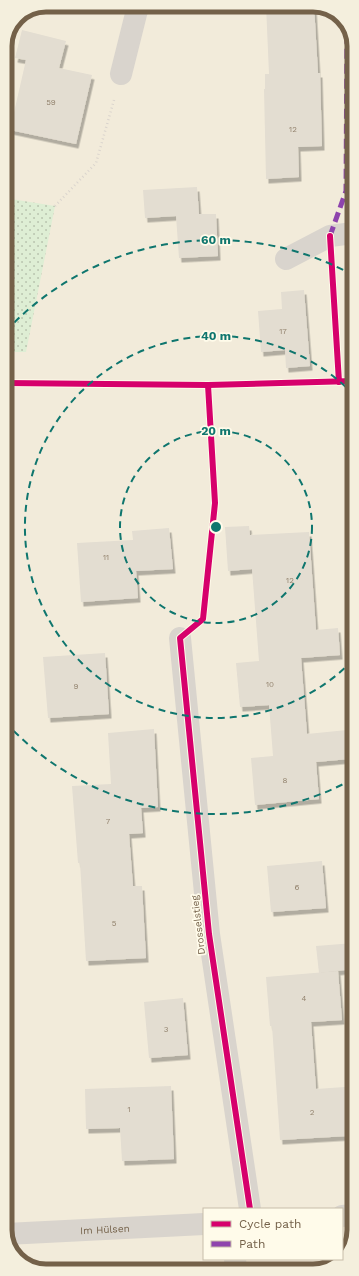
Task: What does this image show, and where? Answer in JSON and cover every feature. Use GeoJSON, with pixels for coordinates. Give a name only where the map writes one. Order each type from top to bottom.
{"type":"FeatureCollection","features":[{"type":"Feature","properties":{"kind":"street"},"geometry":{"type":"LineString","coordinates":[[121,74],[136,12]]}},
{"type":"Feature","properties":{"kind":"street"},"geometry":{"type":"LineString","coordinates":[[286,259],[330,236],[347,234]]}},
{"type":"Feature","properties":{"kind":"street","name":"Drosselstieg"},"geometry":{"type":"LineString","coordinates":[[180,638],[209,934],[250,1208]]}},
{"type":"Feature","properties":{"kind":"street","name":"Im Hülsen"},"geometry":{"type":"LineString","coordinates":[[13,1234],[203,1224]]}},
{"type":"Feature","properties":{"kind":"path"},"geometry":{"type":"LineString","coordinates":[[55,206],[96,163],[121,74]]}},
{"type":"Feature","properties":{"kind":"shaded area"},"geometry":{"type":"Polygon","coordinates":[[[46,12],[316,12],[330,16],[336,20],[343,29],[346,39],[346,1237],[343,1245],[343,1208],[203,1208],[203,1260],[330,1260],[320,1263],[43,1264],[23,1256],[16,1247],[13,1237],[12,46],[18,27],[27,18],[46,12]]]}},
{"type":"Feature","properties":{"kind":"green space"},"geometry":{"type":"Polygon","coordinates":[[[12,199],[55,206],[26,352],[12,352],[12,199]]]}},
{"type":"Feature","properties":{"kind":"building"},"geometry":{"type":"Polygon","coordinates":[[[266,12],[314,12],[318,73],[320,73],[322,146],[298,147],[299,177],[266,179],[264,89],[265,74],[269,74],[266,12]]]}},
{"type":"Feature","properties":{"kind":"building"},"geometry":{"type":"Polygon","coordinates":[[[22,30],[66,41],[59,68],[92,75],[76,144],[12,130],[12,121],[26,60],[15,58],[22,30]]]}},
{"type":"Feature","properties":{"kind":"building"},"geometry":{"type":"Polygon","coordinates":[[[197,187],[199,214],[216,214],[218,256],[179,258],[176,216],[145,218],[143,190],[197,187]]]}},
{"type":"Feature","properties":{"kind":"building"},"geometry":{"type":"Polygon","coordinates":[[[304,290],[310,366],[286,368],[285,350],[261,352],[258,311],[282,309],[281,292],[304,290]]]}},
{"type":"Feature","properties":{"kind":"building"},"geometry":{"type":"Polygon","coordinates":[[[249,526],[250,535],[309,532],[316,630],[338,628],[340,655],[301,658],[307,734],[347,730],[347,759],[316,762],[319,799],[255,805],[251,758],[273,756],[269,705],[240,707],[236,663],[259,661],[252,569],[228,571],[225,527],[249,526]]]}},
{"type":"Feature","properties":{"kind":"building"},"geometry":{"type":"Polygon","coordinates":[[[169,528],[173,569],[136,571],[138,598],[81,602],[77,543],[133,540],[132,531],[169,528]]]}},
{"type":"Feature","properties":{"kind":"building"},"geometry":{"type":"Polygon","coordinates":[[[105,653],[109,714],[48,718],[43,657],[105,653]]]}},
{"type":"Feature","properties":{"kind":"building"},"geometry":{"type":"Polygon","coordinates":[[[154,729],[158,807],[141,808],[143,833],[129,834],[133,886],[142,886],[146,958],[86,961],[80,863],[78,863],[72,786],[111,784],[108,733],[154,729]]]}},
{"type":"Feature","properties":{"kind":"building"},"geometry":{"type":"Polygon","coordinates":[[[322,861],[326,908],[271,912],[267,866],[322,861]]]}},
{"type":"Feature","properties":{"kind":"building"},"geometry":{"type":"Polygon","coordinates":[[[347,944],[347,970],[319,973],[316,946],[347,944]]]}},
{"type":"Feature","properties":{"kind":"building"},"geometry":{"type":"Polygon","coordinates":[[[338,971],[342,1020],[311,1022],[316,1089],[345,1087],[347,1136],[280,1140],[272,1026],[270,1026],[266,977],[338,971]]]}},
{"type":"Feature","properties":{"kind":"building"},"geometry":{"type":"Polygon","coordinates":[[[183,998],[188,1055],[149,1058],[144,1002],[183,998]]]}},
{"type":"Feature","properties":{"kind":"building"},"geometry":{"type":"Polygon","coordinates":[[[171,1086],[174,1159],[122,1161],[120,1128],[86,1129],[85,1089],[171,1086]]]}},
{"type":"Feature","properties":{"kind":"marked path"},"geometry":{"type":"LineString","coordinates":[[330,236],[346,191],[347,45]]}},
{"type":"Feature","properties":{"kind":"cycle path"},"geometry":{"type":"LineString","coordinates":[[330,236],[339,382]]}},
{"type":"Feature","properties":{"kind":"cycle path"},"geometry":{"type":"LineString","coordinates":[[12,383],[208,385],[347,381]]}},
{"type":"Feature","properties":{"kind":"cycle path"},"geometry":{"type":"LineString","coordinates":[[208,385],[215,503],[203,619],[180,638],[209,934],[250,1208]]}}]}
